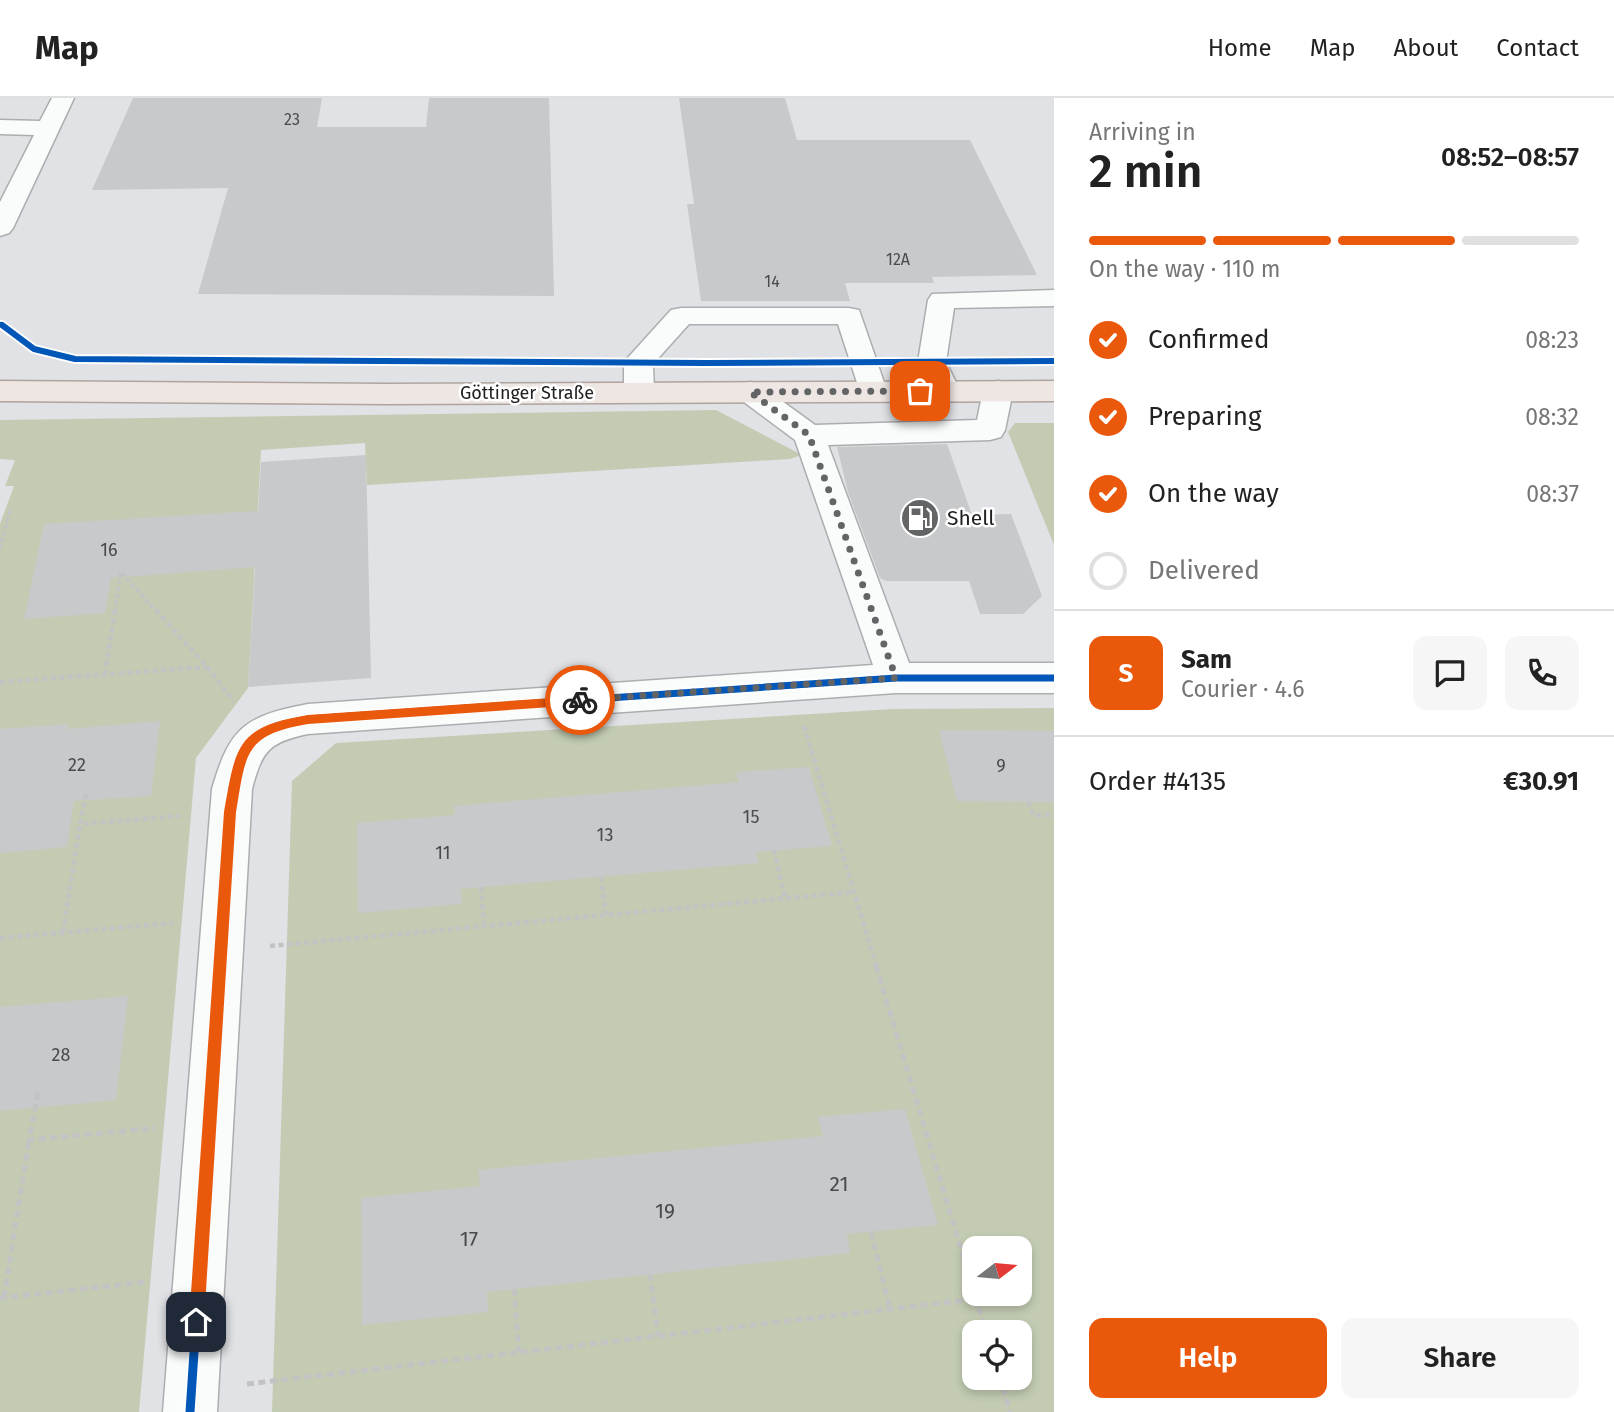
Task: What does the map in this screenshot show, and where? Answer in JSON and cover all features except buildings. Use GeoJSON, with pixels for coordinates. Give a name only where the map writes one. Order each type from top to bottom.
{"type":"FeatureCollection","features":[{"type":"Feature","properties":{"kind":"main road","name":"Göttinger Straße"},"geometry":{"type":"LineString","coordinates":[[0,391],[373,394],[1054,391]]}},
{"type":"Feature","properties":{"kind":"street"},"geometry":{"type":"LineString","coordinates":[[0,228],[62,98]]}},
{"type":"Feature","properties":{"kind":"street"},"geometry":{"type":"LineString","coordinates":[[0,127],[48,128]]}},
{"type":"Feature","properties":{"kind":"street"},"geometry":{"type":"LineString","coordinates":[[945,391],[932,362],[942,300],[1054,298]]}},
{"type":"Feature","properties":{"kind":"street"},"geometry":{"type":"LineString","coordinates":[[639,392],[638,362],[681,316],[849,316],[872,391]]}},
{"type":"Feature","properties":{"kind":"street"},"geometry":{"type":"LineString","coordinates":[[809,435],[990,430],[998,391]]}},
{"type":"Feature","properties":{"kind":"street"},"geometry":{"type":"LineString","coordinates":[[750,392],[809,435],[896,678]]}},
{"type":"Feature","properties":{"kind":"street"},"geometry":{"type":"LineString","coordinates":[[191,1401],[230,812],[238,765],[247,747],[258,734],[279,724],[308,719],[896,678],[1054,678]]}},
{"type":"Feature","properties":{"kind":"path"},"geometry":{"type":"LineString","coordinates":[[0,549],[11,506]]}},
{"type":"Feature","properties":{"kind":"path"},"geometry":{"type":"LineString","coordinates":[[105,674],[121,572],[207,667],[258,734]]}},
{"type":"Feature","properties":{"kind":"path"},"geometry":{"type":"LineString","coordinates":[[0,682],[207,667]]}},
{"type":"Feature","properties":{"kind":"path"},"geometry":{"type":"LineString","coordinates":[[808,684],[801,714],[962,1252]]}},
{"type":"Feature","properties":{"kind":"path"},"geometry":{"type":"LineString","coordinates":[[64,932],[86,793]]}},
{"type":"Feature","properties":{"kind":"path"},"geometry":{"type":"LineString","coordinates":[[1028,802],[1033,815],[1054,815]]}},
{"type":"Feature","properties":{"kind":"path"},"geometry":{"type":"LineString","coordinates":[[80,824],[230,812]]}},
{"type":"Feature","properties":{"kind":"path"},"geometry":{"type":"LineString","coordinates":[[774,850],[785,898]]}},
{"type":"Feature","properties":{"kind":"path"},"geometry":{"type":"LineString","coordinates":[[601,877],[606,915]]}},
{"type":"Feature","properties":{"kind":"path"},"geometry":{"type":"LineString","coordinates":[[481,887],[484,926]]}},
{"type":"Feature","properties":{"kind":"path"},"geometry":{"type":"LineString","coordinates":[[0,938],[64,932],[222,934],[484,926],[854,892]]}},
{"type":"Feature","properties":{"kind":"path"},"geometry":{"type":"LineString","coordinates":[[37,1093],[2,1297],[200,1276]]}},
{"type":"Feature","properties":{"kind":"path"},"geometry":{"type":"LineString","coordinates":[[29,1140],[209,1122]]}},
{"type":"Feature","properties":{"kind":"path"},"geometry":{"type":"LineString","coordinates":[[871,1232],[890,1309]]}},
{"type":"Feature","properties":{"kind":"path"},"geometry":{"type":"LineString","coordinates":[[650,1274],[658,1336]]}},
{"type":"Feature","properties":{"kind":"path"},"geometry":{"type":"LineString","coordinates":[[514,1289],[519,1352]]}},
{"type":"Feature","properties":{"kind":"path"},"geometry":{"type":"LineString","coordinates":[[191,1401],[519,1352],[962,1301]]}},
{"type":"Feature","properties":{"kind":"path"},"geometry":{"type":"LineString","coordinates":[[1004,1390],[1010,1412]]}},
{"type":"Feature","properties":{"kind":"green space"},"geometry":{"type":"Polygon","coordinates":[[[716,410],[802,455],[790,459],[367,485],[365,443],[261,450],[248,688],[196,758],[139,1412],[0,1412],[0,524],[14,486],[5,486],[15,460],[0,459],[0,420],[716,410]]]}},
{"type":"Feature","properties":{"kind":"green space"},"geometry":{"type":"Polygon","coordinates":[[[1015,423],[1054,423],[1054,545],[1008,432],[1015,423]]]}},
{"type":"Feature","properties":{"kind":"green space"},"geometry":{"type":"Polygon","coordinates":[[[1054,708],[1054,1412],[272,1412],[292,781],[336,743],[894,709],[1054,708]]]}},
{"type":"Feature","properties":{"kind":"cycle path"},"geometry":{"type":"LineString","coordinates":[[0,324],[19,340],[42,353],[75,359],[706,363],[1054,361]]}},
{"type":"Feature","properties":{"kind":"cycle path"},"geometry":{"type":"LineString","coordinates":[[190,1412],[232,789],[242,757],[255,738],[276,726],[308,719],[896,678],[1054,678]]}},
{"type":"Feature","properties":{"kind":"way so far"},"geometry":{"type":"LineString","coordinates":[[580,700],[896,678],[809,435],[750,392],[920,391]]}},
{"type":"Feature","properties":{"kind":"place","name":"Shell"},"geometry":{"type":"Point","coordinates":[920,518]}},
{"type":"Feature","properties":{"kind":"route"},"geometry":{"type":"LineString","coordinates":[[196,1322],[232,789],[238,765],[247,747],[258,734],[279,724],[308,719],[580,700]]}}]}
